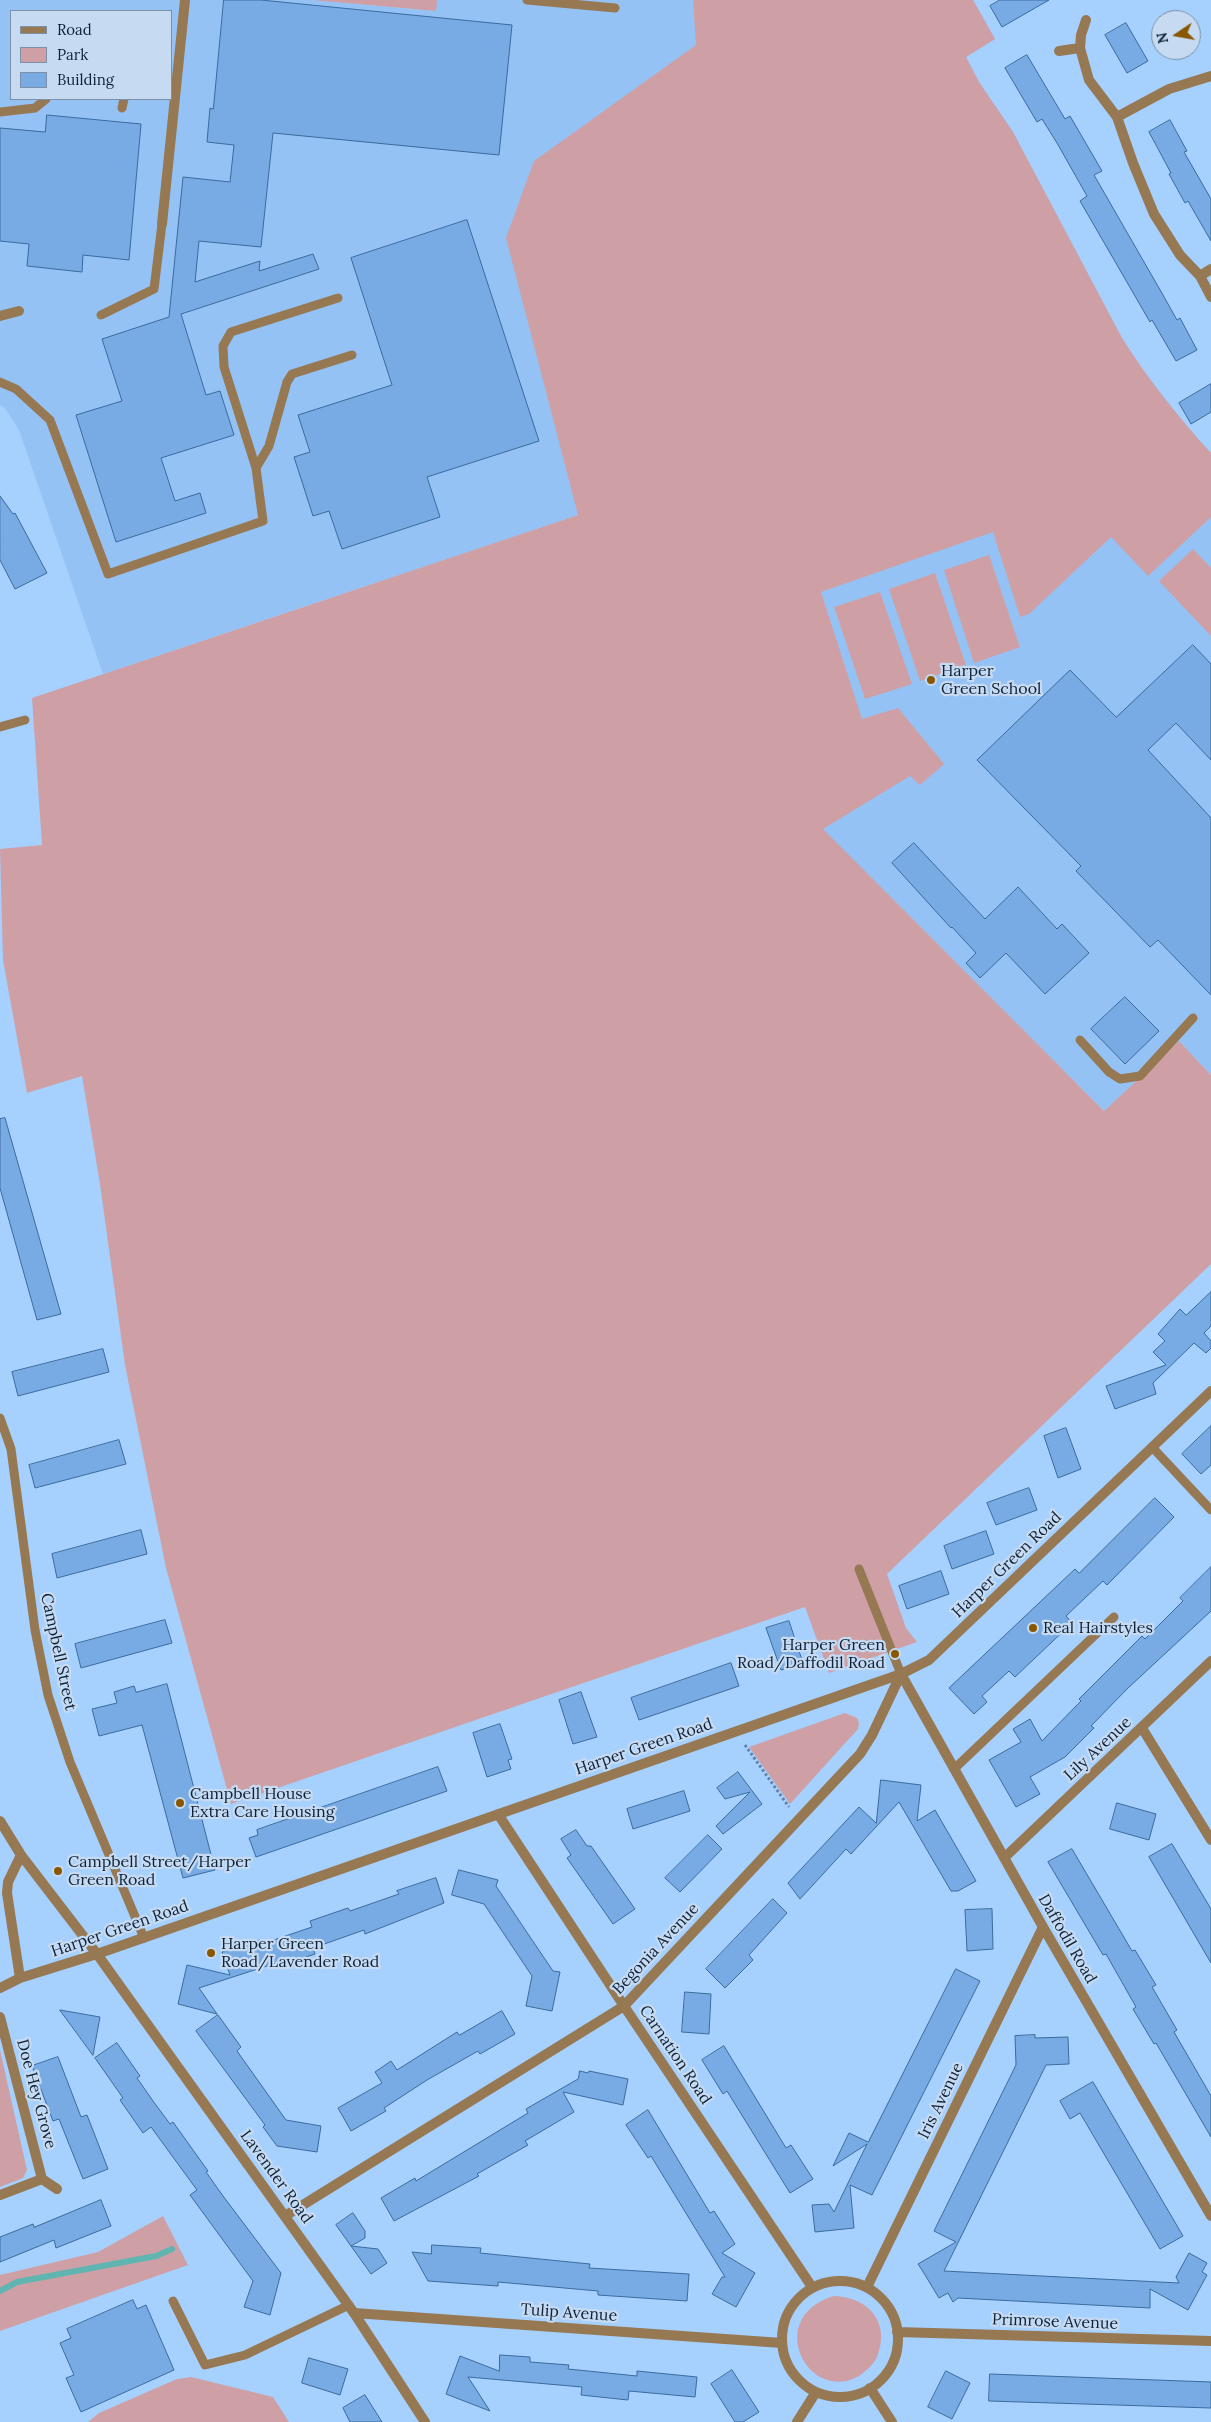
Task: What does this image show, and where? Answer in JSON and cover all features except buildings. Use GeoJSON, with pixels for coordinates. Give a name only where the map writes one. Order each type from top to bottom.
{"type":"FeatureCollection","features":[{"type":"Feature","properties":{"kind":"street"},"geometry":{"type":"LineString","coordinates":[[162,224],[174,85],[185,0]]}},
{"type":"Feature","properties":{"kind":"street"},"geometry":{"type":"LineString","coordinates":[[1086,20],[1081,35],[1080,48],[1089,80],[1117,117],[1154,214],[1180,255],[1200,276],[1211,298]]}},
{"type":"Feature","properties":{"kind":"street"},"geometry":{"type":"LineString","coordinates":[[1059,51],[1080,48]]}},
{"type":"Feature","properties":{"kind":"street"},"geometry":{"type":"LineString","coordinates":[[1117,117],[1168,89],[1211,76]]}},
{"type":"Feature","properties":{"kind":"street"},"geometry":{"type":"LineString","coordinates":[[1200,276],[1211,269]]}},
{"type":"Feature","properties":{"kind":"street"},"geometry":{"type":"LineString","coordinates":[[0,316],[18,311]]}},
{"type":"Feature","properties":{"kind":"street","name":"Harper Green Road"},"geometry":{"type":"LineString","coordinates":[[0,1988],[20,1978],[144,1938],[901,1674],[929,1660],[1211,1391]]}},
{"type":"Feature","properties":{"kind":"street","name":"Lily Avenue"},"geometry":{"type":"LineString","coordinates":[[1004,1858],[1211,1661]]}},
{"type":"Feature","properties":{"kind":"street","name":"Daffodil Road"},"geometry":{"type":"LineString","coordinates":[[901,1674],[1043,1927],[1211,2216]]}},
{"type":"Feature","properties":{"kind":"street","name":"Begonia Avenue"},"geometry":{"type":"LineString","coordinates":[[286,2216],[624,2006],[860,1754],[872,1735],[901,1674]]}},
{"type":"Feature","properties":{"kind":"street"},"geometry":{"type":"LineString","coordinates":[[1142,1728],[1211,1840]]}},
{"type":"Feature","properties":{"kind":"street","name":"Carnation Road"},"geometry":{"type":"LineString","coordinates":[[498,1814],[812,2287]]}},
{"type":"Feature","properties":{"kind":"street"},"geometry":{"type":"LineString","coordinates":[[1,1827],[97,1954]]}},
{"type":"Feature","properties":{"kind":"street"},"geometry":{"type":"LineString","coordinates":[[20,1978],[7,1893],[8,1882],[21,1855]]}},
{"type":"Feature","properties":{"kind":"street","name":"Iris Avenue"},"geometry":{"type":"LineString","coordinates":[[867,2287],[1043,1927]]}},
{"type":"Feature","properties":{"kind":"street","name":"Lavender Road"},"geometry":{"type":"LineString","coordinates":[[97,1954],[286,2216],[351,2309],[425,2422]]}},
{"type":"Feature","properties":{"kind":"street","name":"Doe Hey Grove"},"geometry":{"type":"LineString","coordinates":[[0,2017],[42,2179]]}},
{"type":"Feature","properties":{"kind":"street"},"geometry":{"type":"LineString","coordinates":[[0,2195],[42,2179],[57,2189]]}},
{"type":"Feature","properties":{"kind":"street"},"geometry":{"type":"LineString","coordinates":[[830,2281],[849,2281],[867,2287],[882,2298],[892,2314],[897,2332],[897,2348],[892,2364],[883,2378],[870,2388],[852,2396],[834,2397],[816,2392],[795,2375],[788,2364],[782,2343],[784,2322],[790,2308],[800,2296],[812,2287],[830,2281]]}},
{"type":"Feature","properties":{"kind":"street","name":"Tulip Avenue"},"geometry":{"type":"LineString","coordinates":[[351,2309],[782,2343]]}},
{"type":"Feature","properties":{"kind":"street","name":"Primrose Avenue"},"geometry":{"type":"LineString","coordinates":[[897,2332],[1211,2341]]}},
{"type":"Feature","properties":{"kind":"street"},"geometry":{"type":"LineString","coordinates":[[870,2388],[892,2422]]}},
{"type":"Feature","properties":{"kind":"street"},"geometry":{"type":"LineString","coordinates":[[797,2422],[816,2392]]}},
{"type":"Feature","properties":{"kind":"lane"},"geometry":{"type":"LineString","coordinates":[[527,0],[615,8]]}},
{"type":"Feature","properties":{"kind":"lane"},"geometry":{"type":"LineString","coordinates":[[0,112],[35,108],[45,100]]}},
{"type":"Feature","properties":{"kind":"lane"},"geometry":{"type":"LineString","coordinates":[[122,108],[124,100]]}},
{"type":"Feature","properties":{"kind":"lane"},"geometry":{"type":"LineString","coordinates":[[101,315],[154,289],[162,224]]}},
{"type":"Feature","properties":{"kind":"lane"},"geometry":{"type":"LineString","coordinates":[[0,382],[16,389],[50,420],[108,574],[263,521],[256,468],[224,367],[223,346],[231,332],[338,298]]}},
{"type":"Feature","properties":{"kind":"lane"},"geometry":{"type":"LineString","coordinates":[[256,468],[269,446],[283,390],[292,374],[352,355]]}},
{"type":"Feature","properties":{"kind":"lane"},"geometry":{"type":"LineString","coordinates":[[0,727],[25,720]]}},
{"type":"Feature","properties":{"kind":"lane"},"geometry":{"type":"LineString","coordinates":[[1080,1040],[1109,1072],[1120,1079],[1140,1076],[1193,1018]]}},
{"type":"Feature","properties":{"kind":"lane","name":"Campbell Street"},"geometry":{"type":"LineString","coordinates":[[0,1418],[11,1449],[34,1630],[48,1695],[70,1762],[144,1938]]}},
{"type":"Feature","properties":{"kind":"lane"},"geometry":{"type":"LineString","coordinates":[[1152,1447],[1211,1510]]}},
{"type":"Feature","properties":{"kind":"lane"},"geometry":{"type":"LineString","coordinates":[[859,1570],[901,1674]]}},
{"type":"Feature","properties":{"kind":"lane"},"geometry":{"type":"LineString","coordinates":[[954,1769],[1114,1617]]}},
{"type":"Feature","properties":{"kind":"lane"},"geometry":{"type":"LineString","coordinates":[[173,2301],[205,2365],[245,2355],[351,2309]]}},
{"type":"Feature","properties":{"kind":"path"},"geometry":{"type":"LineString","coordinates":[[736,1731],[798,1820]]}},
{"type":"Feature","properties":{"kind":"shaded area","name":"Harper Green School"},"geometry":{"type":"Polygon","coordinates":[[[0,0],[311,0],[435,11],[437,0],[973,0],[995,39],[966,57],[979,82],[1013,132],[1122,338],[1139,365],[1188,428],[1211,453],[1211,1075],[1179,1041],[1104,1111],[822,829],[578,515],[103,674],[19,430],[5,408],[0,405],[0,0]]]}},
{"type":"Feature","properties":{"kind":"green space"},"geometry":{"type":"Polygon","coordinates":[[[311,0],[437,0],[436,11],[311,0]]]}},
{"type":"Feature","properties":{"kind":"green space"},"geometry":{"type":"Polygon","coordinates":[[[693,0],[973,0],[995,39],[966,57],[979,82],[1013,132],[1122,338],[1164,397],[1211,453],[1211,517],[1148,576],[1111,537],[1029,614],[1020,617],[993,532],[821,592],[862,719],[898,708],[944,764],[920,785],[910,776],[823,829],[1104,1111],[1179,1041],[1211,1075],[1211,1264],[887,1574],[906,1628],[917,1642],[829,1673],[805,1607],[231,1804],[166,1568],[125,1365],[100,1184],[82,1076],[27,1093],[3,960],[0,849],[42,845],[32,698],[578,515],[506,238],[534,161],[696,45],[693,0]]]}},
{"type":"Feature","properties":{"kind":"green space"},"geometry":{"type":"Polygon","coordinates":[[[1193,549],[1211,568],[1211,636],[1159,581],[1193,549]]]}},
{"type":"Feature","properties":{"kind":"green space"},"geometry":{"type":"Polygon","coordinates":[[[989,555],[1020,647],[974,663],[944,570],[989,555]]]}},
{"type":"Feature","properties":{"kind":"green space"},"geometry":{"type":"Polygon","coordinates":[[[935,573],[966,665],[920,681],[889,589],[935,573]]]}},
{"type":"Feature","properties":{"kind":"green space"},"geometry":{"type":"Polygon","coordinates":[[[880,592],[912,684],[865,699],[834,607],[880,592]]]}},
{"type":"Feature","properties":{"kind":"green space"},"geometry":{"type":"Polygon","coordinates":[[[845,1713],[857,1718],[859,1723],[858,1729],[790,1804],[749,1747],[845,1713]]]}},
{"type":"Feature","properties":{"kind":"green space"},"geometry":{"type":"Polygon","coordinates":[[[0,2050],[27,2170],[23,2178],[0,2187],[0,2050]]]}},
{"type":"Feature","properties":{"kind":"green space"},"geometry":{"type":"Polygon","coordinates":[[[163,2216],[188,2265],[0,2331],[0,2275],[98,2252],[163,2216]]]}},
{"type":"Feature","properties":{"kind":"green space"},"geometry":{"type":"Polygon","coordinates":[[[834,2296],[846,2297],[866,2307],[874,2314],[879,2323],[881,2333],[881,2344],[877,2357],[867,2370],[859,2376],[840,2382],[824,2379],[810,2369],[801,2355],[797,2338],[801,2321],[813,2307],[834,2296]]]}},
{"type":"Feature","properties":{"kind":"green space"},"geometry":{"type":"Polygon","coordinates":[[[191,2377],[273,2397],[289,2422],[88,2422],[99,2413],[177,2379],[191,2377]]]}},
{"type":"Feature","properties":{"kind":"waterway"},"geometry":{"type":"LineString","coordinates":[[0,2291],[17,2282],[156,2256],[172,2249]]}},
{"type":"Feature","properties":{"kind":"place","name":"Harper Green School"},"geometry":{"type":"Point","coordinates":[931,680]}},
{"type":"Feature","properties":{"kind":"place","name":"Real Hairstyles"},"geometry":{"type":"Point","coordinates":[1033,1628]}},
{"type":"Feature","properties":{"kind":"place","name":"Harper Green Road/Daffodil Road"},"geometry":{"type":"Point","coordinates":[895,1654]}},
{"type":"Feature","properties":{"kind":"place","name":"Campbell House Extra Care Housing"},"geometry":{"type":"Point","coordinates":[180,1803]}},
{"type":"Feature","properties":{"kind":"place","name":"Campbell Street/Harper Green Road"},"geometry":{"type":"Point","coordinates":[58,1871]}},
{"type":"Feature","properties":{"kind":"place","name":"Harper Green Road/Lavender Road"},"geometry":{"type":"Point","coordinates":[211,1953]}}]}
